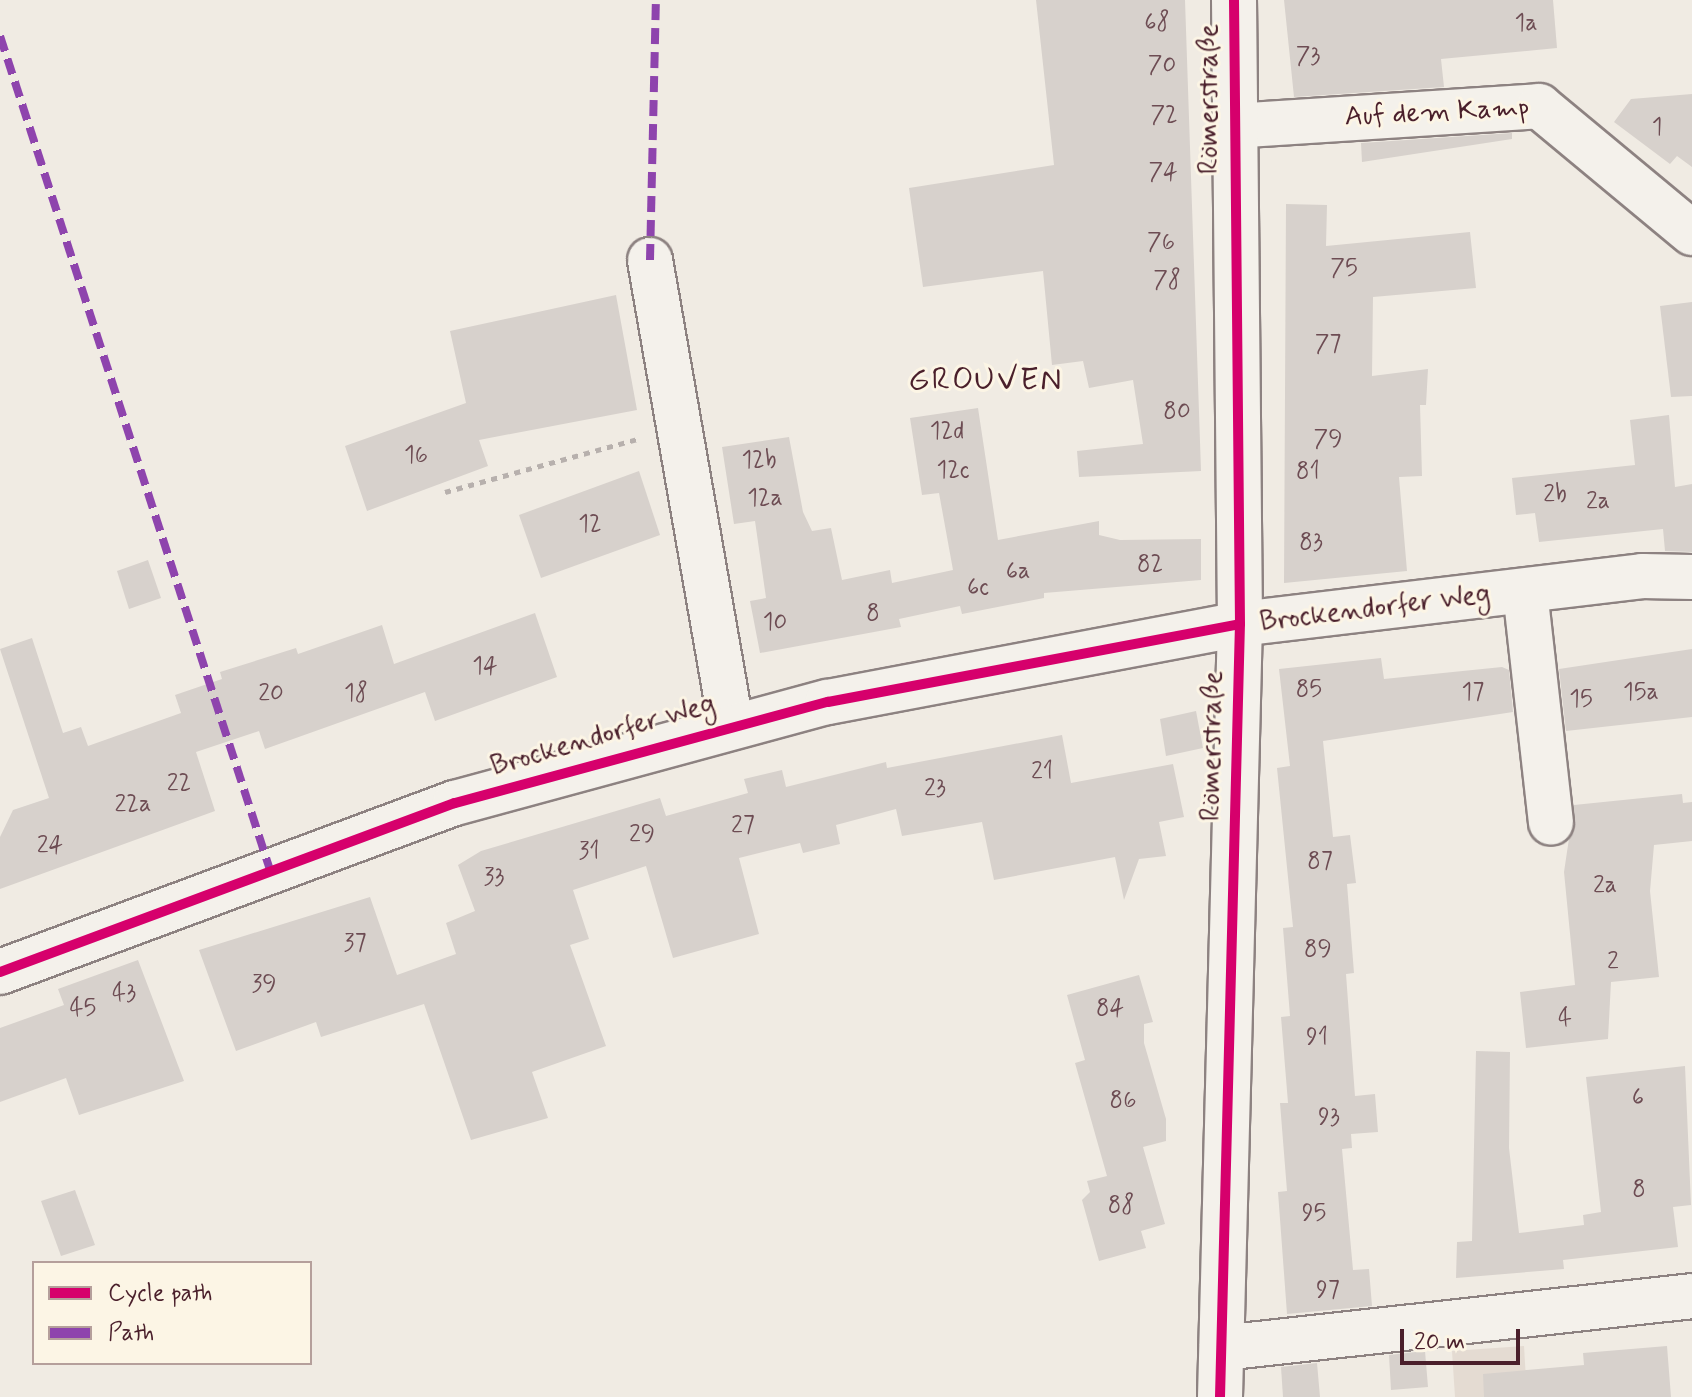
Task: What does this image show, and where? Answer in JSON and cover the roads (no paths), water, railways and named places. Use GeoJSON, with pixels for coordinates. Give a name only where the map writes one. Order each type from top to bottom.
{"type":"FeatureCollection","features":[{"type":"Feature","properties":{"kind":"street","name":"Römerstraße"},"geometry":{"type":"LineString","coordinates":[[1220,1397],[1240,624],[1234,0]]}},
{"type":"Feature","properties":{"kind":"street","name":"Auf dem Kamp"},"geometry":{"type":"LineString","coordinates":[[1233,126],[1539,106],[1692,233]]}},
{"type":"Feature","properties":{"kind":"street","name":"Brockendorfer Weg"},"geometry":{"type":"LineString","coordinates":[[650,260],[731,725]]}},
{"type":"Feature","properties":{"kind":"street","name":"Brockendorfer Weg"},"geometry":{"type":"LineString","coordinates":[[0,972],[455,803],[731,725],[1240,624],[1525,591],[1692,577]]}},
{"type":"Feature","properties":{"kind":"street"},"geometry":{"type":"LineString","coordinates":[[1525,591],[1551,823]]}},
{"type":"Feature","properties":{"kind":"street"},"geometry":{"type":"LineString","coordinates":[[1222,1348],[1692,1296]]}},
{"type":"Feature","properties":{"kind":"district","name":"GROUVEN"},"geometry":{"type":"Point","coordinates":[986,380]}}]}
